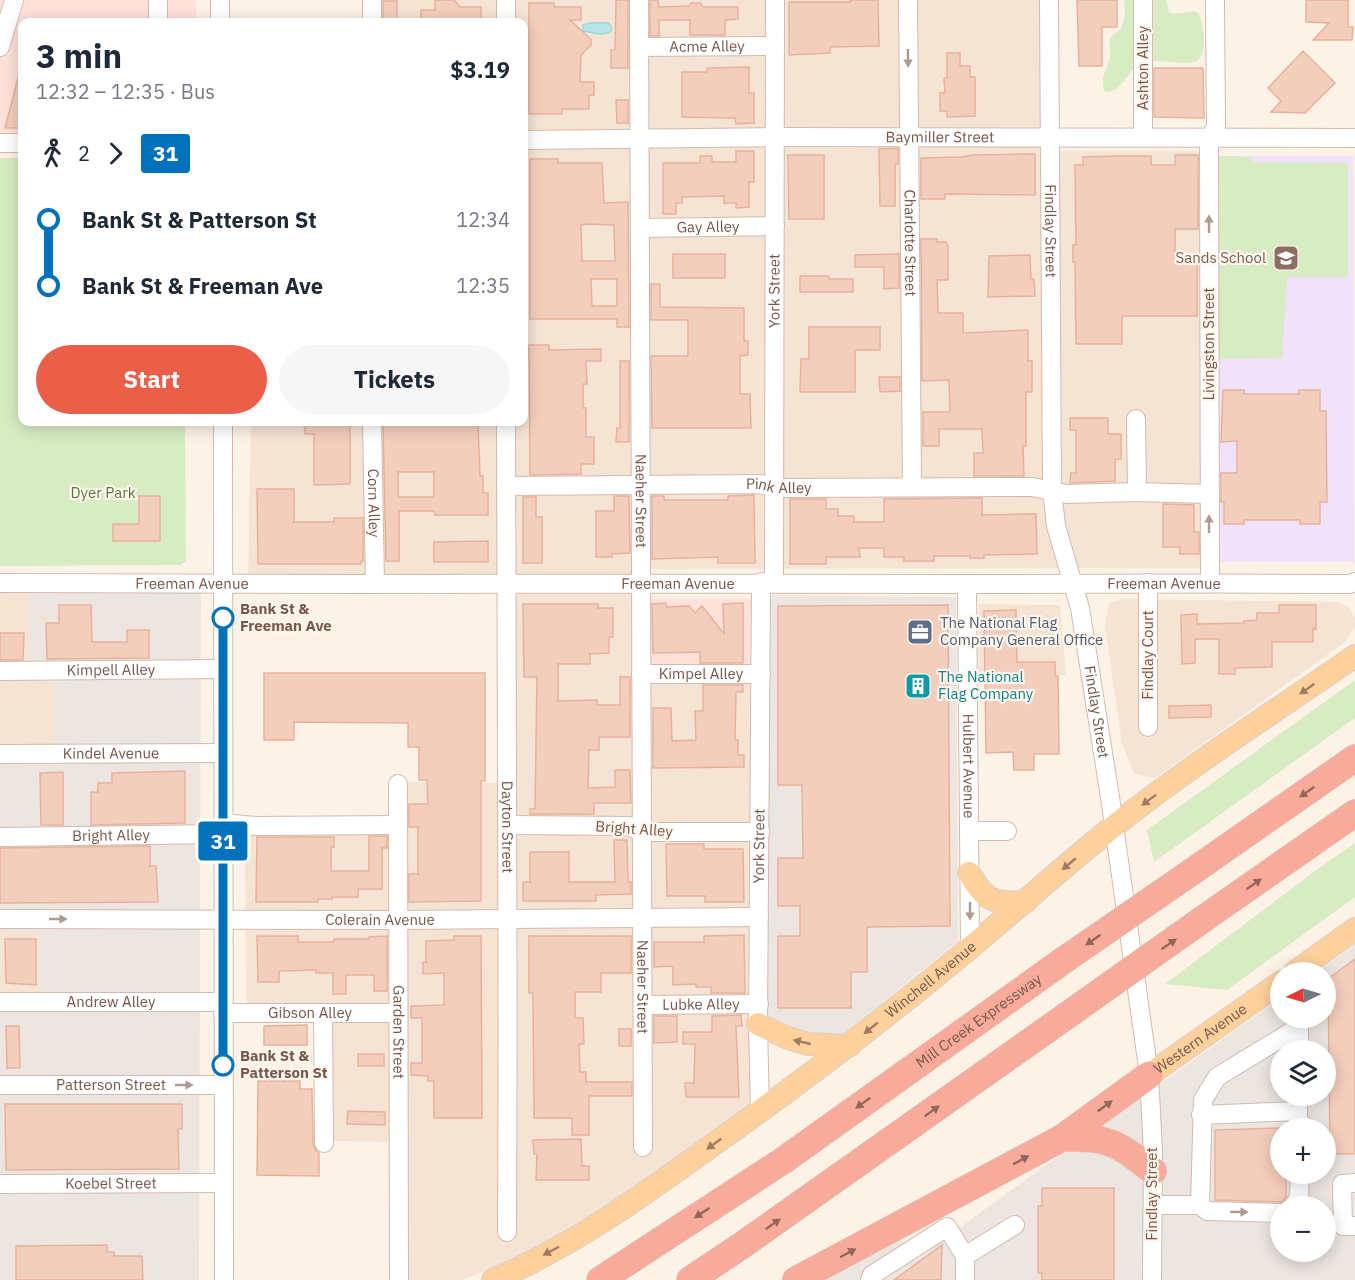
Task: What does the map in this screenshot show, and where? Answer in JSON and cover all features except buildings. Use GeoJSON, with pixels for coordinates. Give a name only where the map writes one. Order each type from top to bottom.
{"type":"FeatureCollection","features":[{"type":"Feature","properties":{"kind":"highway","name":"Mill Creek Expressway"},"geometry":{"type":"LineString","coordinates":[[600,1280],[784,1160],[1064,960],[1355,758]]}},
{"type":"Feature","properties":{"kind":"highway"},"geometry":{"type":"LineString","coordinates":[[690,1280],[751,1240],[1355,813]]}},
{"type":"Feature","properties":{"kind":"highway"},"geometry":{"type":"LineString","coordinates":[[796,1280],[921,1228],[1062,1138],[1149,1075]]}},
{"type":"Feature","properties":{"kind":"highway"},"geometry":{"type":"LineString","coordinates":[[1062,1138],[1098,1139],[1112,1143],[1127,1151],[1153,1171]]}},
{"type":"Feature","properties":{"kind":"main road","name":"Winchell Avenue"},"geometry":{"type":"LineString","coordinates":[[493,1280],[568,1242],[631,1204],[760,1112],[849,1046],[970,948],[1114,826],[1184,774],[1355,656]]}},
{"type":"Feature","properties":{"kind":"main road"},"geometry":{"type":"LineString","coordinates":[[969,873],[978,889],[988,899],[1002,903],[1024,902]]}},
{"type":"Feature","properties":{"kind":"main road"},"geometry":{"type":"LineString","coordinates":[[1309,962],[1355,929]]}},
{"type":"Feature","properties":{"kind":"main road","name":"Western Avenue"},"geometry":{"type":"LineString","coordinates":[[1149,1075],[1270,990]]}},
{"type":"Feature","properties":{"kind":"main road"},"geometry":{"type":"LineString","coordinates":[[758,1014],[788,1038],[808,1044],[849,1046]]}},
{"type":"Feature","properties":{"kind":"street"},"geometry":{"type":"LineString","coordinates":[[0,47],[14,29],[14,0]]}},
{"type":"Feature","properties":{"kind":"street"},"geometry":{"type":"LineString","coordinates":[[158,0],[158,18]]}},
{"type":"Feature","properties":{"kind":"street"},"geometry":{"type":"LineString","coordinates":[[220,0],[220,18]]}},
{"type":"Feature","properties":{"kind":"street"},"geometry":{"type":"LineString","coordinates":[[372,0],[372,18]]}},
{"type":"Feature","properties":{"kind":"street"},"geometry":{"type":"LineString","coordinates":[[506,0],[506,18]]}},
{"type":"Feature","properties":{"kind":"street","name":"Naeher Street"},"geometry":{"type":"LineString","coordinates":[[639,0],[643,1147]]}},
{"type":"Feature","properties":{"kind":"street","name":"York Street"},"geometry":{"type":"LineString","coordinates":[[760,1112],[758,1014],[761,674],[775,488],[775,0]]}},
{"type":"Feature","properties":{"kind":"street","name":"Charlotte Street"},"geometry":{"type":"LineString","coordinates":[[908,0],[912,487]]}},
{"type":"Feature","properties":{"kind":"street","name":"Findlay Street"},"geometry":{"type":"LineString","coordinates":[[1049,0],[1052,490],[1056,526],[1080,608],[1149,1075],[1153,1171],[1152,1280]]}},
{"type":"Feature","properties":{"kind":"street","name":"Ashton Alley"},"geometry":{"type":"LineString","coordinates":[[1143,0],[1143,137]]}},
{"type":"Feature","properties":{"kind":"street","name":"Livingston Street"},"geometry":{"type":"LineString","coordinates":[[1210,583],[1209,139],[1216,127],[1215,0]]}},
{"type":"Feature","properties":{"kind":"street","name":"Acme Alley"},"geometry":{"type":"LineString","coordinates":[[639,47],[775,46]]}},
{"type":"Feature","properties":{"kind":"street","name":"Baymiller Street"},"geometry":{"type":"LineString","coordinates":[[528,140],[640,137],[1355,138]]}},
{"type":"Feature","properties":{"kind":"street"},"geometry":{"type":"LineString","coordinates":[[0,143],[18,142]]}},
{"type":"Feature","properties":{"kind":"street","name":"Gay Alley"},"geometry":{"type":"LineString","coordinates":[[640,228],[775,226]]}},
{"type":"Feature","properties":{"kind":"street"},"geometry":{"type":"LineString","coordinates":[[1136,419],[1137,492]]}},
{"type":"Feature","properties":{"kind":"street"},"geometry":{"type":"LineString","coordinates":[[223,426],[224,1280]]}},
{"type":"Feature","properties":{"kind":"street","name":"Corn Alley"},"geometry":{"type":"LineString","coordinates":[[372,426],[375,583]]}},
{"type":"Feature","properties":{"kind":"street","name":"Dayton Street"},"geometry":{"type":"LineString","coordinates":[[506,426],[506,783],[509,919],[507,1232]]}},
{"type":"Feature","properties":{"kind":"street","name":"Pink Alley"},"geometry":{"type":"LineString","coordinates":[[506,486],[760,484],[775,488],[1032,487],[1067,494],[1137,492],[1209,494]]}},
{"type":"Feature","properties":{"kind":"street","name":"Freeman Avenue"},"geometry":{"type":"LineString","coordinates":[[0,583],[223,585],[507,582],[967,584],[1350,584],[1355,582]]}},
{"type":"Feature","properties":{"kind":"street","name":"Findlay Court"},"geometry":{"type":"LineString","coordinates":[[1148,583],[1148,727]]}},
{"type":"Feature","properties":{"kind":"street","name":"Hulbert Avenue"},"geometry":{"type":"LineString","coordinates":[[967,584],[970,948]]}},
{"type":"Feature","properties":{"kind":"street","name":"Kimpell Alley"},"geometry":{"type":"LineString","coordinates":[[0,671],[223,669]]}},
{"type":"Feature","properties":{"kind":"street","name":"Kimpel Alley"},"geometry":{"type":"LineString","coordinates":[[641,674],[761,674]]}},
{"type":"Feature","properties":{"kind":"street","name":"Kindel Avenue"},"geometry":{"type":"LineString","coordinates":[[0,754],[223,753]]}},
{"type":"Feature","properties":{"kind":"street","name":"Garden Street"},"geometry":{"type":"LineString","coordinates":[[398,784],[399,1280]]}},
{"type":"Feature","properties":{"kind":"street","name":"Bright Alley"},"geometry":{"type":"LineString","coordinates":[[0,837],[256,826],[398,825]]}},
{"type":"Feature","properties":{"kind":"street","name":"Bright Alley"},"geometry":{"type":"LineString","coordinates":[[508,825],[629,826],[642,832],[760,832]]}},
{"type":"Feature","properties":{"kind":"street"},"geometry":{"type":"LineString","coordinates":[[969,831],[1006,831]]}},
{"type":"Feature","properties":{"kind":"street","name":"Colerain Avenue"},"geometry":{"type":"LineString","coordinates":[[0,918],[399,920],[759,917]]}},
{"type":"Feature","properties":{"kind":"street","name":"Andrew Alley"},"geometry":{"type":"LineString","coordinates":[[0,1002],[223,1007]]}},
{"type":"Feature","properties":{"kind":"street","name":"Lubke Alley"},"geometry":{"type":"LineString","coordinates":[[643,1005],[758,1014]]}},
{"type":"Feature","properties":{"kind":"street","name":"Gibson Alley"},"geometry":{"type":"LineString","coordinates":[[223,1007],[323,1013],[399,1012]]}},
{"type":"Feature","properties":{"kind":"street"},"geometry":{"type":"LineString","coordinates":[[323,1013],[324,1143]]}},
{"type":"Feature","properties":{"kind":"street"},"geometry":{"type":"LineString","coordinates":[[1200,1205],[1203,1100],[1217,1077],[1290,1028]]}},
{"type":"Feature","properties":{"kind":"street","name":"Patterson Street"},"geometry":{"type":"LineString","coordinates":[[0,1085],[223,1085]]}},
{"type":"Feature","properties":{"kind":"street"},"geometry":{"type":"LineString","coordinates":[[1201,1115],[1298,1117]]}},
{"type":"Feature","properties":{"kind":"street","name":"Koebel Street"},"geometry":{"type":"LineString","coordinates":[[0,1184],[223,1183]]}},
{"type":"Feature","properties":{"kind":"street"},"geometry":{"type":"LineString","coordinates":[[1355,1183],[1342,1184],[1343,1226],[1355,1226]]}},
{"type":"Feature","properties":{"kind":"street"},"geometry":{"type":"LineString","coordinates":[[1153,1205],[1200,1205],[1207,1211],[1270,1212]]}},
{"type":"Feature","properties":{"kind":"street"},"geometry":{"type":"LineString","coordinates":[[965,1256],[1015,1225]]}},
{"type":"Feature","properties":{"kind":"street"},"geometry":{"type":"LineString","coordinates":[[870,1280],[872,1275],[921,1228],[947,1227],[965,1256],[965,1280]]}},
{"type":"Feature","properties":{"kind":"shaded area"},"geometry":{"type":"Polygon","coordinates":[[[0,0],[196,0],[197,18],[18,18],[18,148],[0,148],[0,0]]]}},
{"type":"Feature","properties":{"kind":"shaded area"},"geometry":{"type":"Polygon","coordinates":[[[376,0],[1045,0],[1046,151],[1202,151],[1205,568],[644,569],[644,599],[751,673],[751,1105],[641,1184],[537,1248],[463,1280],[404,1280],[403,1142],[328,1141],[329,1007],[246,1007],[245,823],[391,822],[390,782],[502,783],[501,589],[248,592],[251,426],[528,426],[528,18],[377,18],[376,0]]]}},
{"type":"Feature","properties":{"kind":"shaded area","name":"Sands School"},"geometry":{"type":"Polygon","coordinates":[[[1219,156],[1353,156],[1354,562],[1218,562],[1219,156]]]}},
{"type":"Feature","properties":{"kind":"shaded area"},"geometry":{"type":"Polygon","coordinates":[[[0,574],[29,574],[54,675],[55,747],[0,747],[0,574]]]}},
{"type":"Feature","properties":{"kind":"shaded area"},"geometry":{"type":"Polygon","coordinates":[[[29,574],[201,575],[199,1280],[0,1280],[0,999],[41,998],[41,932],[0,931],[0,747],[55,747],[54,675],[27,675],[29,574]]]}},
{"type":"Feature","properties":{"kind":"shaded area"},"geometry":{"type":"Polygon","coordinates":[[[768,595],[956,597],[958,941],[834,1042],[767,1023],[768,595]]]}},
{"type":"Feature","properties":{"kind":"shaded area"},"geometry":{"type":"Polygon","coordinates":[[[644,599],[751,599],[751,673],[644,673],[644,599]]]}},
{"type":"Feature","properties":{"kind":"shaded area"},"geometry":{"type":"Polygon","coordinates":[[[1121,599],[1337,602],[1349,607],[1355,619],[1355,626],[1345,642],[1155,778],[1134,774],[1122,743],[1105,626],[1109,603],[1121,599]]]}},
{"type":"Feature","properties":{"kind":"shaded area"},"geometry":{"type":"Polygon","coordinates":[[[979,604],[1060,605],[1066,675],[978,674],[979,604]]]}},
{"type":"Feature","properties":{"kind":"shaded area"},"geometry":{"type":"Polygon","coordinates":[[[0,931],[41,931],[41,999],[0,999],[0,931]]]}},
{"type":"Feature","properties":{"kind":"shaded area"},"geometry":{"type":"Polygon","coordinates":[[[1355,945],[1355,1280],[821,1280],[897,1233],[915,1261],[1270,1006],[1270,1028],[1336,1028],[1336,962],[1331,962],[1355,945]]]}},
{"type":"Feature","properties":{"kind":"green space"},"geometry":{"type":"Polygon","coordinates":[[[1124,0],[1166,0],[1169,12],[1199,13],[1204,43],[1199,59],[1189,63],[1144,62],[1138,65],[1116,89],[1105,92],[1103,81],[1109,59],[1109,41],[1123,22],[1124,0]]]}},
{"type":"Feature","properties":{"kind":"green space"},"geometry":{"type":"Polygon","coordinates":[[[1219,156],[1251,157],[1253,162],[1348,163],[1348,277],[1287,277],[1282,358],[1217,359],[1219,156]]]}},
{"type":"Feature","properties":{"kind":"green space","name":"Dyer Park"},"geometry":{"type":"Polygon","coordinates":[[[0,158],[18,158],[18,426],[185,426],[186,561],[180,565],[0,566],[0,158]]]}},
{"type":"Feature","properties":{"kind":"green space"},"geometry":{"type":"Polygon","coordinates":[[[1355,680],[1355,718],[1154,862],[1147,830],[1355,680]]]}},
{"type":"Feature","properties":{"kind":"green space"},"geometry":{"type":"Polygon","coordinates":[[[1355,843],[1355,897],[1227,990],[1165,984],[1315,871],[1355,843]]]}},
{"type":"Feature","properties":{"kind":"water"},"geometry":{"type":"Polygon","coordinates":[[[608,23],[611,31],[601,34],[583,31],[583,25],[608,23]]]}},
{"type":"Feature","properties":{"kind":"bus line","name":"31"},"geometry":{"type":"LineString","coordinates":[[223,618],[223,1065]]}},
{"type":"Feature","properties":{"kind":"place","name":"Sands School"},"geometry":{"type":"Point","coordinates":[1286,258]}},
{"type":"Feature","properties":{"kind":"place","name":"Bank St & Freeman Ave"},"geometry":{"type":"Point","coordinates":[223,618]}},
{"type":"Feature","properties":{"kind":"place","name":"The National Flag Company General Office"},"geometry":{"type":"Point","coordinates":[920,632]}},
{"type":"Feature","properties":{"kind":"place","name":"The National Flag Company"},"geometry":{"type":"Point","coordinates":[918,686]}},
{"type":"Feature","properties":{"kind":"place","name":"Bank St & Patterson St"},"geometry":{"type":"Point","coordinates":[223,1065]}}]}
